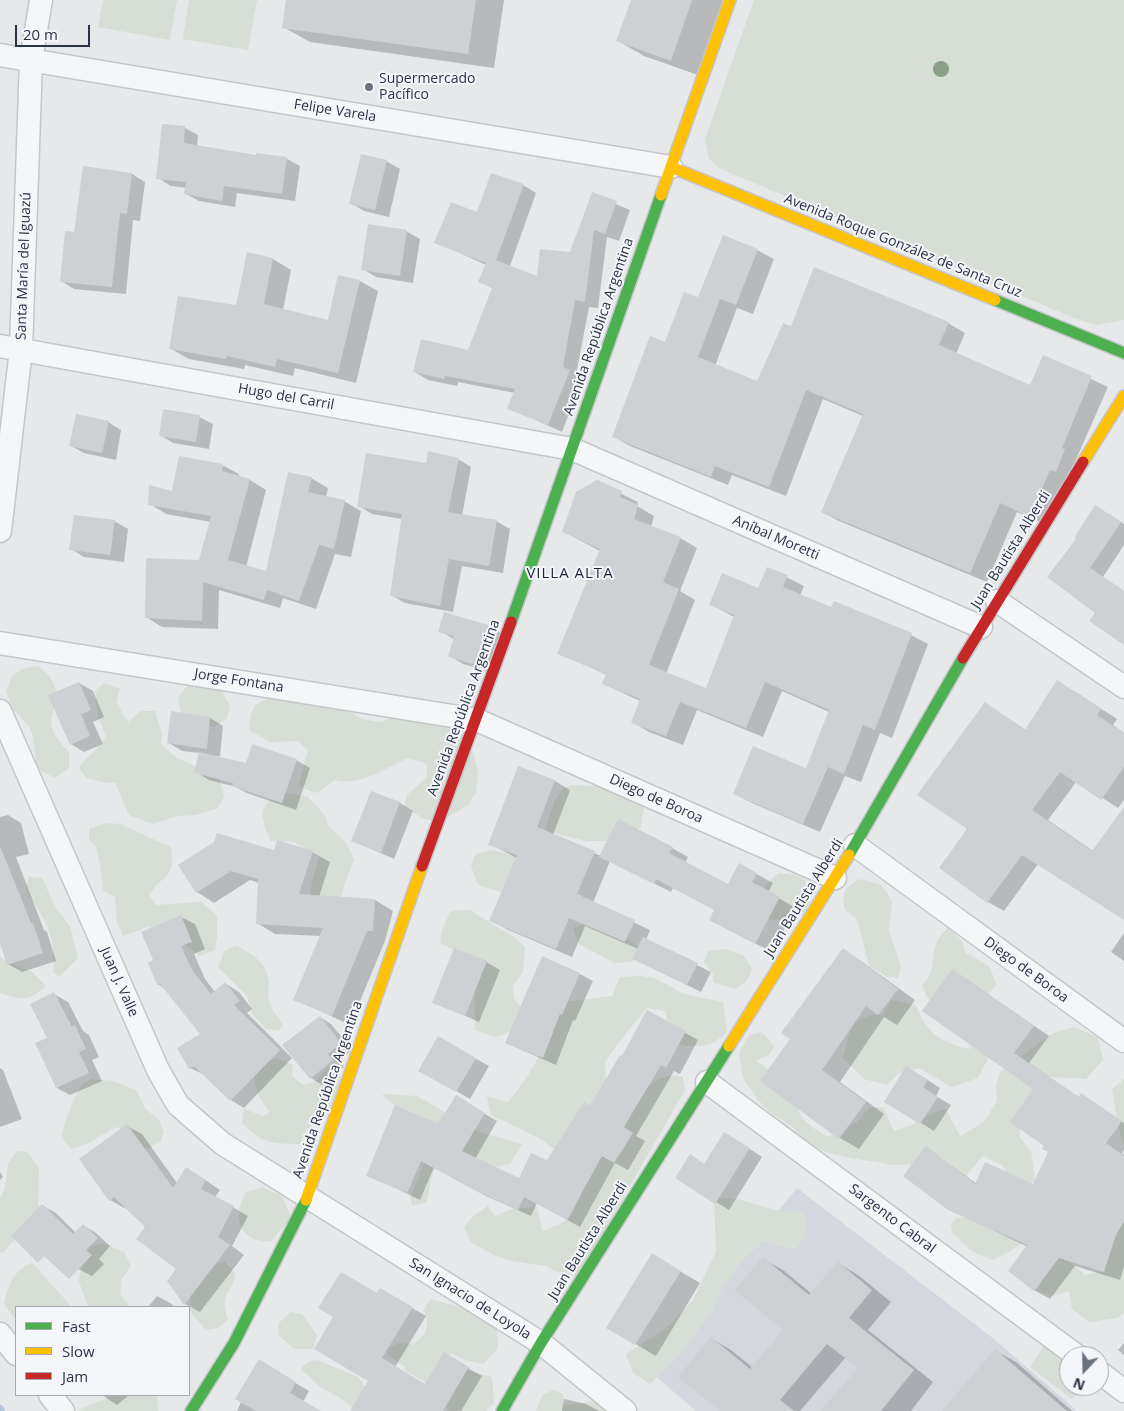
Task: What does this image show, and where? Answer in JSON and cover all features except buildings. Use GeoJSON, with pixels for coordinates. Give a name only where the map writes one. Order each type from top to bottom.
{"type":"FeatureCollection","features":[{"type":"Feature","properties":{"kind":"main road","name":"Avenida República Argentina"},"geometry":{"type":"LineString","coordinates":[[191,1411],[234,1343],[307,1197],[438,821],[477,720],[730,0]]}},
{"type":"Feature","properties":{"kind":"main road","name":"Avenida Roque González de Santa Cruz"},"geometry":{"type":"LineString","coordinates":[[671,167],[1124,353]]}},
{"type":"Feature","properties":{"kind":"main road","name":"Juan Bautista Alberdi"},"geometry":{"type":"LineString","coordinates":[[502,1411],[541,1343],[835,878],[997,600],[1124,396]]}},
{"type":"Feature","properties":{"kind":"street","name":"Santa María del Iguazú"},"geometry":{"type":"LineString","coordinates":[[0,531],[32,60],[41,0]]}},
{"type":"Feature","properties":{"kind":"street","name":"Felipe Varela"},"geometry":{"type":"LineString","coordinates":[[0,55],[671,167]]}},
{"type":"Feature","properties":{"kind":"street","name":"Hugo del Carril"},"geometry":{"type":"LineString","coordinates":[[11,347],[572,449]]}},
{"type":"Feature","properties":{"kind":"street","name":"Aníbal Moretti"},"geometry":{"type":"LineString","coordinates":[[572,449],[981,627]]}},
{"type":"Feature","properties":{"kind":"street"},"geometry":{"type":"LineString","coordinates":[[997,600],[1124,687]]}},
{"type":"Feature","properties":{"kind":"street","name":"Jorge Fontana"},"geometry":{"type":"LineString","coordinates":[[0,643],[477,720]]}},
{"type":"Feature","properties":{"kind":"street","name":"Juan J. Valle"},"geometry":{"type":"LineString","coordinates":[[0,711],[158,1070],[178,1105],[223,1144],[307,1197]]}},
{"type":"Feature","properties":{"kind":"street","name":"Diego de Boroa"},"geometry":{"type":"LineString","coordinates":[[477,720],[835,878]]}},
{"type":"Feature","properties":{"kind":"street","name":"Diego de Boroa"},"geometry":{"type":"LineString","coordinates":[[855,845],[1124,1042]]}},
{"type":"Feature","properties":{"kind":"street","name":"Sargento Cabral"},"geometry":{"type":"LineString","coordinates":[[707,1082],[1063,1346]]}},
{"type":"Feature","properties":{"kind":"street","name":"San Ignacio de Loyola"},"geometry":{"type":"LineString","coordinates":[[307,1197],[541,1343],[625,1411]]}},
{"type":"Feature","properties":{"kind":"street"},"geometry":{"type":"LineString","coordinates":[[0,1334],[15,1353]]}},
{"type":"Feature","properties":{"kind":"street"},"geometry":{"type":"LineString","coordinates":[[1109,1380],[1124,1391]]}},
{"type":"Feature","properties":{"kind":"street"},"geometry":{"type":"LineString","coordinates":[[51,1396],[63,1411]]}},
{"type":"Feature","properties":{"kind":"shaded area"},"geometry":{"type":"Polygon","coordinates":[[[103,0],[177,0],[170,40],[98,27],[103,0]]]}},
{"type":"Feature","properties":{"kind":"shaded area"},"geometry":{"type":"Polygon","coordinates":[[[189,0],[257,0],[248,50],[183,39],[189,0]]]}},
{"type":"Feature","properties":{"kind":"shaded area"},"geometry":{"type":"Polygon","coordinates":[[[754,0],[1124,0],[1124,320],[1097,325],[1074,318],[721,169],[709,159],[705,139],[754,0]]]}},
{"type":"Feature","properties":{"kind":"shaded area"},"geometry":{"type":"Polygon","coordinates":[[[38,666],[49,675],[59,695],[51,720],[53,732],[69,752],[69,768],[55,778],[37,769],[33,736],[29,726],[13,709],[6,691],[13,674],[25,668],[38,666]]]}},
{"type":"Feature","properties":{"kind":"shaded area"},"geometry":{"type":"Polygon","coordinates":[[[104,683],[120,689],[116,702],[128,722],[141,711],[155,711],[162,733],[161,745],[177,758],[219,777],[224,797],[218,808],[196,815],[178,816],[153,824],[129,815],[115,783],[86,778],[79,767],[106,736],[98,717],[95,691],[104,683]]]}},
{"type":"Feature","properties":{"kind":"shaded area"},"geometry":{"type":"Polygon","coordinates":[[[189,684],[219,686],[230,706],[227,718],[214,727],[191,720],[181,713],[178,697],[189,684]]]}},
{"type":"Feature","properties":{"kind":"shaded area"},"geometry":{"type":"Polygon","coordinates":[[[300,697],[346,709],[362,719],[380,722],[406,714],[439,718],[463,736],[474,754],[478,774],[476,792],[468,805],[449,816],[433,820],[424,819],[404,807],[407,795],[427,777],[427,764],[408,758],[363,779],[354,781],[335,780],[317,793],[298,786],[308,750],[298,741],[270,742],[249,730],[251,714],[255,705],[267,699],[300,697]]]}},
{"type":"Feature","properties":{"kind":"shaded area"},"geometry":{"type":"Polygon","coordinates":[[[574,785],[594,786],[612,790],[636,802],[644,808],[641,827],[621,841],[585,841],[554,833],[554,847],[514,896],[478,885],[471,866],[476,854],[492,850],[522,857],[542,840],[554,802],[563,788],[574,785]]]}},
{"type":"Feature","properties":{"kind":"shaded area"},"geometry":{"type":"Polygon","coordinates":[[[288,793],[308,797],[324,814],[329,827],[345,841],[354,859],[344,885],[338,911],[310,904],[311,887],[319,856],[294,842],[271,841],[267,832],[264,824],[263,810],[271,800],[288,793]]]}},
{"type":"Feature","properties":{"kind":"shaded area"},"geometry":{"type":"Polygon","coordinates":[[[106,823],[120,824],[171,847],[172,865],[170,871],[149,895],[156,905],[201,902],[217,915],[215,950],[200,956],[183,944],[177,925],[147,927],[123,936],[117,922],[115,897],[103,890],[96,846],[89,840],[89,829],[106,823]]]}},
{"type":"Feature","properties":{"kind":"shaded area"},"geometry":{"type":"Polygon","coordinates":[[[779,873],[795,875],[804,879],[811,898],[806,913],[789,921],[769,919],[762,911],[764,889],[779,873]]]}},
{"type":"Feature","properties":{"kind":"shaded area"},"geometry":{"type":"Polygon","coordinates":[[[29,877],[42,878],[56,908],[70,927],[78,958],[59,977],[53,972],[53,948],[48,928],[39,910],[25,890],[29,877]]]}},
{"type":"Feature","properties":{"kind":"shaded area"},"geometry":{"type":"Polygon","coordinates":[[[861,879],[881,885],[892,901],[889,931],[901,966],[898,978],[887,977],[869,966],[857,919],[845,910],[844,894],[846,890],[861,879]]]}},
{"type":"Feature","properties":{"kind":"shaded area"},"geometry":{"type":"Polygon","coordinates":[[[470,910],[515,938],[525,947],[523,972],[513,986],[514,998],[528,1019],[515,1030],[496,1037],[475,1030],[474,959],[440,943],[443,927],[451,911],[470,910]]]}},
{"type":"Feature","properties":{"kind":"shaded area"},"geometry":{"type":"Polygon","coordinates":[[[585,923],[625,936],[638,947],[633,962],[614,963],[578,943],[573,929],[585,923]]]}},
{"type":"Feature","properties":{"kind":"shaded area"},"geometry":{"type":"Polygon","coordinates":[[[948,928],[961,940],[966,953],[989,966],[997,985],[982,1000],[928,999],[922,986],[931,970],[937,941],[948,928]]]}},
{"type":"Feature","properties":{"kind":"shaded area"},"geometry":{"type":"Polygon","coordinates":[[[235,946],[252,955],[265,969],[269,981],[268,996],[270,1004],[283,1024],[279,1031],[266,1029],[252,1014],[247,996],[218,967],[225,950],[235,946]]]}},
{"type":"Feature","properties":{"kind":"shaded area"},"geometry":{"type":"Polygon","coordinates":[[[726,949],[744,956],[752,969],[746,982],[734,989],[713,982],[713,974],[704,962],[708,951],[726,949]]]}},
{"type":"Feature","properties":{"kind":"shaded area"},"geometry":{"type":"Polygon","coordinates":[[[0,955],[3,959],[32,972],[46,986],[35,995],[24,998],[0,993],[0,955]]]}},
{"type":"Feature","properties":{"kind":"shaded area"},"geometry":{"type":"Polygon","coordinates":[[[641,976],[657,979],[684,994],[723,1002],[727,1032],[714,1042],[702,1046],[673,1044],[668,1035],[666,1011],[646,1008],[605,1061],[606,1088],[599,1103],[586,1107],[581,1149],[603,1157],[615,1153],[630,1114],[637,1100],[646,1089],[657,1081],[669,1076],[683,1077],[685,1090],[578,1276],[554,1271],[546,1266],[506,1260],[471,1242],[464,1227],[472,1217],[488,1206],[495,1216],[509,1210],[537,1206],[542,1231],[558,1225],[571,1215],[581,1194],[567,1158],[537,1137],[491,1115],[487,1096],[508,1102],[518,1090],[546,1042],[564,1002],[612,996],[620,977],[641,976]]]}},
{"type":"Feature","properties":{"kind":"shaded area"},"geometry":{"type":"Polygon","coordinates":[[[891,1000],[915,1005],[930,1030],[948,1043],[968,1049],[988,1040],[992,1050],[978,1078],[952,1087],[919,1068],[898,1074],[887,1085],[864,1079],[843,1058],[850,1032],[858,1021],[872,1015],[883,1014],[891,1000]]]}},
{"type":"Feature","properties":{"kind":"shaded area"},"geometry":{"type":"Polygon","coordinates":[[[1074,1027],[1097,1037],[1103,1060],[1086,1079],[1050,1077],[1020,1114],[1020,1138],[1031,1151],[1035,1181],[1016,1190],[1002,1165],[983,1156],[962,1180],[916,1164],[894,1165],[825,1152],[804,1140],[794,1128],[771,1113],[757,1099],[743,1078],[739,1053],[749,1035],[762,1032],[774,1046],[769,1055],[756,1061],[798,1090],[797,1107],[799,1113],[807,1123],[827,1137],[857,1122],[869,1108],[883,1107],[894,1131],[946,1109],[960,1136],[984,1122],[997,1101],[996,1085],[1001,1071],[1053,1033],[1074,1027]]]}},
{"type":"Feature","properties":{"kind":"shaded area"},"geometry":{"type":"Polygon","coordinates":[[[277,1058],[293,1065],[292,1076],[303,1085],[314,1082],[329,1066],[343,1080],[328,1112],[306,1130],[300,1144],[282,1144],[268,1141],[255,1135],[242,1123],[244,1109],[263,1116],[270,1112],[256,1088],[255,1075],[257,1069],[262,1065],[277,1058]]]}},
{"type":"Feature","properties":{"kind":"shaded area"},"geometry":{"type":"Polygon","coordinates":[[[90,1079],[113,1081],[136,1090],[146,1110],[158,1118],[164,1132],[160,1142],[148,1148],[138,1147],[123,1129],[117,1127],[71,1149],[64,1141],[62,1132],[79,1090],[90,1079]]]}},
{"type":"Feature","properties":{"kind":"shaded area"},"geometry":{"type":"Polygon","coordinates":[[[1124,1079],[1124,1145],[1118,1125],[1112,1089],[1124,1079]]]}},
{"type":"Feature","properties":{"kind":"shaded area"},"geometry":{"type":"Polygon","coordinates":[[[382,1094],[417,1096],[479,1132],[522,1144],[510,1164],[494,1167],[437,1163],[431,1179],[427,1202],[412,1206],[410,1198],[425,1161],[415,1116],[391,1103],[382,1094]]]}},
{"type":"Feature","properties":{"kind":"shaded area"},"geometry":{"type":"Polygon","coordinates":[[[17,1151],[27,1152],[39,1169],[38,1211],[5,1251],[0,1253],[0,1198],[5,1188],[8,1163],[17,1151]]]}},
{"type":"Feature","properties":{"kind":"shaded area"},"geometry":{"type":"Polygon","coordinates":[[[262,1187],[282,1196],[291,1218],[271,1241],[252,1238],[247,1235],[240,1225],[239,1211],[246,1192],[262,1187]]]}},
{"type":"Feature","properties":{"kind":"shaded area"},"geometry":{"type":"Polygon","coordinates":[[[797,1188],[994,1339],[1077,1411],[696,1411],[647,1369],[797,1188]]]}},
{"type":"Feature","properties":{"kind":"shaded area"},"geometry":{"type":"Polygon","coordinates":[[[714,1198],[737,1199],[775,1210],[804,1212],[807,1235],[795,1250],[764,1241],[742,1261],[723,1287],[713,1310],[682,1352],[650,1384],[633,1373],[626,1354],[669,1326],[693,1300],[716,1252],[714,1198]]]}},
{"type":"Feature","properties":{"kind":"shaded area"},"geometry":{"type":"Polygon","coordinates":[[[967,1217],[997,1232],[1029,1238],[1011,1251],[992,1260],[970,1250],[952,1232],[951,1224],[957,1218],[967,1217]]]}},
{"type":"Feature","properties":{"kind":"shaded area"},"geometry":{"type":"Polygon","coordinates":[[[1124,1217],[1124,1313],[1117,1318],[1089,1322],[1072,1309],[1069,1291],[1053,1296],[1036,1291],[1047,1272],[1044,1240],[1085,1275],[1100,1272],[1109,1256],[1124,1217]]]}},
{"type":"Feature","properties":{"kind":"shaded area"},"geometry":{"type":"Polygon","coordinates":[[[103,1243],[124,1252],[131,1266],[122,1279],[120,1294],[129,1306],[88,1306],[78,1279],[90,1246],[103,1243]]]}},
{"type":"Feature","properties":{"kind":"shaded area"},"geometry":{"type":"Polygon","coordinates":[[[224,1261],[236,1274],[225,1299],[228,1320],[218,1328],[206,1330],[190,1311],[191,1295],[214,1265],[224,1261]]]}},
{"type":"Feature","properties":{"kind":"shaded area"},"geometry":{"type":"Polygon","coordinates":[[[32,1263],[71,1306],[15,1306],[15,1319],[4,1304],[13,1279],[26,1266],[32,1263]]]}},
{"type":"Feature","properties":{"kind":"shaded area"},"geometry":{"type":"Polygon","coordinates":[[[430,1299],[475,1311],[497,1322],[498,1346],[483,1364],[451,1354],[445,1360],[468,1371],[492,1377],[494,1403],[486,1411],[453,1411],[447,1409],[428,1384],[404,1370],[405,1367],[388,1355],[386,1349],[398,1343],[414,1344],[423,1336],[427,1325],[424,1310],[430,1299]]]}},
{"type":"Feature","properties":{"kind":"shaded area"},"geometry":{"type":"Polygon","coordinates":[[[290,1312],[302,1314],[317,1335],[313,1349],[294,1349],[278,1335],[279,1323],[290,1312]]]}},
{"type":"Feature","properties":{"kind":"shaded area"},"geometry":{"type":"Polygon","coordinates":[[[1047,1341],[1059,1349],[1059,1389],[1030,1367],[1047,1341]]]}},
{"type":"Feature","properties":{"kind":"shaded area"},"geometry":{"type":"Polygon","coordinates":[[[317,1360],[358,1377],[367,1390],[354,1411],[344,1400],[319,1385],[303,1372],[301,1369],[305,1365],[317,1360]]]}},
{"type":"Feature","properties":{"kind":"shaded area"},"geometry":{"type":"Polygon","coordinates":[[[554,1390],[563,1394],[564,1405],[606,1400],[613,1411],[536,1411],[543,1394],[554,1390]]]}},
{"type":"Feature","properties":{"kind":"shaded area"},"geometry":{"type":"Polygon","coordinates":[[[111,1396],[157,1396],[158,1411],[77,1411],[111,1396]]]}},
{"type":"Feature","properties":{"kind":"traffic: fast"},"geometry":{"type":"LineString","coordinates":[[511,622],[661,195]]}},
{"type":"Feature","properties":{"kind":"traffic: fast"},"geometry":{"type":"LineString","coordinates":[[995,300],[1124,353]]}},
{"type":"Feature","properties":{"kind":"traffic: fast"},"geometry":{"type":"LineString","coordinates":[[849,855],[963,658]]}},
{"type":"Feature","properties":{"kind":"traffic: fast"},"geometry":{"type":"LineString","coordinates":[[502,1411],[541,1343],[729,1046]]}},
{"type":"Feature","properties":{"kind":"traffic: fast"},"geometry":{"type":"LineString","coordinates":[[191,1411],[234,1343],[306,1200]]}},
{"type":"Feature","properties":{"kind":"traffic: slow"},"geometry":{"type":"LineString","coordinates":[[661,195],[730,0]]}},
{"type":"Feature","properties":{"kind":"traffic: slow"},"geometry":{"type":"LineString","coordinates":[[671,167],[995,300]]}},
{"type":"Feature","properties":{"kind":"traffic: slow"},"geometry":{"type":"LineString","coordinates":[[1083,462],[1124,396]]}},
{"type":"Feature","properties":{"kind":"traffic: slow"},"geometry":{"type":"LineString","coordinates":[[729,1046],[849,855]]}},
{"type":"Feature","properties":{"kind":"traffic: slow"},"geometry":{"type":"LineString","coordinates":[[306,1200],[422,866]]}},
{"type":"Feature","properties":{"kind":"traffic: jam"},"geometry":{"type":"LineString","coordinates":[[963,658],[1083,462]]}},
{"type":"Feature","properties":{"kind":"traffic: jam"},"geometry":{"type":"LineString","coordinates":[[422,866],[511,622]]}},
{"type":"Feature","properties":{"kind":"place","name":"Supermercado Pacífico"},"geometry":{"type":"Point","coordinates":[369,87]}},
{"type":"Feature","properties":{"kind":"district","name":"VILLA ALTA"},"geometry":{"type":"Point","coordinates":[570,574]}}]}
